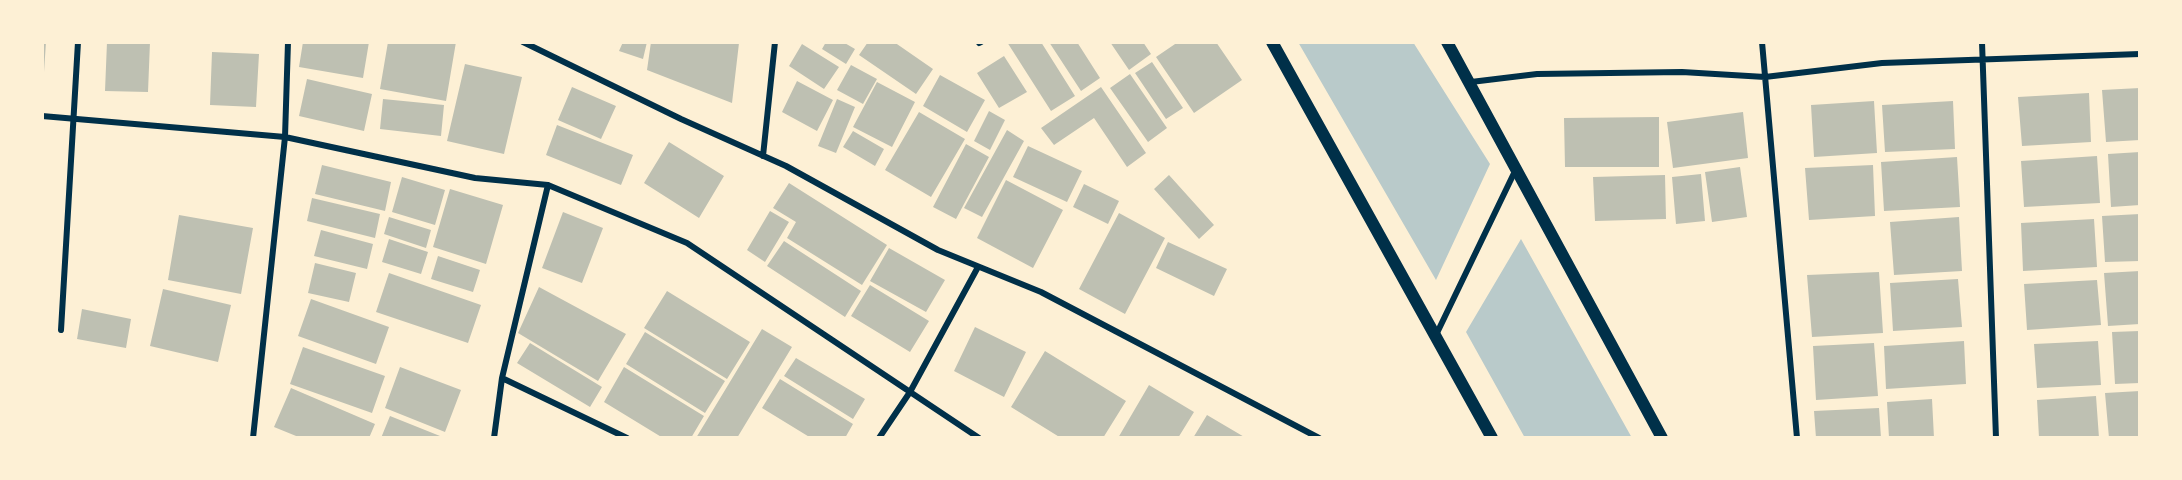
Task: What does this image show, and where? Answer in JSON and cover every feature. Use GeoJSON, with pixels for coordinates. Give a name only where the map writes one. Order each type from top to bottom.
{"type":"FeatureCollection","features":[{"type":"Feature","properties":{"kind":"main road"},"geometry":{"type":"LineString","coordinates":[[1272,42],[1492,438]]}},
{"type":"Feature","properties":{"kind":"main road"},"geometry":{"type":"LineString","coordinates":[[1447,42],[1471,82],[1662,438]]}},
{"type":"Feature","properties":{"kind":"street"},"geometry":{"type":"LineString","coordinates":[[62,330],[78,42]]}},
{"type":"Feature","properties":{"kind":"street"},"geometry":{"type":"LineString","coordinates":[[253,438],[285,137],[288,42]]}},
{"type":"Feature","properties":{"kind":"street"},"geometry":{"type":"LineString","coordinates":[[523,42],[763,156],[938,250],[1041,292],[1319,438]]}},
{"type":"Feature","properties":{"kind":"street"},"geometry":{"type":"LineString","coordinates":[[763,156],[776,42]]}},
{"type":"Feature","properties":{"kind":"street"},"geometry":{"type":"LineString","coordinates":[[1762,42],[1797,438]]}},
{"type":"Feature","properties":{"kind":"street"},"geometry":{"type":"LineString","coordinates":[[1982,42],[1996,438]]}},
{"type":"Feature","properties":{"kind":"street"},"geometry":{"type":"LineString","coordinates":[[1471,82],[1537,74],[1682,72],[1765,77],[1882,63],[2140,54]]}},
{"type":"Feature","properties":{"kind":"street"},"geometry":{"type":"LineString","coordinates":[[42,116],[285,137],[475,178],[548,185],[687,243],[979,438]]}},
{"type":"Feature","properties":{"kind":"street"},"geometry":{"type":"LineString","coordinates":[[1436,335],[1516,169]]}},
{"type":"Feature","properties":{"kind":"street"},"geometry":{"type":"LineString","coordinates":[[494,438],[502,378],[548,185]]}},
{"type":"Feature","properties":{"kind":"street"},"geometry":{"type":"LineString","coordinates":[[879,438],[910,392],[978,267]]}},
{"type":"Feature","properties":{"kind":"street"},"geometry":{"type":"LineString","coordinates":[[502,378],[627,438]]}},
{"type":"Feature","properties":{"kind":"shaded area"},"geometry":{"type":"Polygon","coordinates":[[[1298,42],[1413,42],[1490,164],[1436,280],[1298,42]]]}},
{"type":"Feature","properties":{"kind":"shaded area"},"geometry":{"type":"Polygon","coordinates":[[[1521,239],[1632,438],[1525,438],[1466,332],[1521,239]]]}},
{"type":"Feature","properties":{"kind":"building"},"geometry":{"type":"Polygon","coordinates":[[[42,42],[46,42],[44,72],[42,71],[42,42]]]}},
{"type":"Feature","properties":{"kind":"building"},"geometry":{"type":"Polygon","coordinates":[[[107,42],[150,42],[148,92],[105,91],[107,42]]]}},
{"type":"Feature","properties":{"kind":"building"},"geometry":{"type":"Polygon","coordinates":[[[303,42],[369,42],[363,78],[299,67],[303,42]]]}},
{"type":"Feature","properties":{"kind":"building"},"geometry":{"type":"Polygon","coordinates":[[[388,42],[456,42],[446,101],[380,89],[388,42]]]}},
{"type":"Feature","properties":{"kind":"building"},"geometry":{"type":"Polygon","coordinates":[[[623,42],[647,42],[643,59],[619,51],[623,42]]]}},
{"type":"Feature","properties":{"kind":"building"},"geometry":{"type":"Polygon","coordinates":[[[651,42],[739,43],[732,103],[647,70],[651,42]]]}},
{"type":"Feature","properties":{"kind":"building"},"geometry":{"type":"Polygon","coordinates":[[[826,42],[843,42],[855,49],[846,64],[822,49],[826,42]]]}},
{"type":"Feature","properties":{"kind":"building"},"geometry":{"type":"Polygon","coordinates":[[[868,42],[894,42],[933,69],[916,94],[859,55],[868,42]]]}},
{"type":"Feature","properties":{"kind":"building"},"geometry":{"type":"Polygon","coordinates":[[[1007,42],[1041,42],[1075,96],[1051,111],[1007,42]]]}},
{"type":"Feature","properties":{"kind":"building"},"geometry":{"type":"Polygon","coordinates":[[[1049,42],[1077,42],[1100,78],[1081,91],[1049,42]]]}},
{"type":"Feature","properties":{"kind":"building"},"geometry":{"type":"Polygon","coordinates":[[[1110,42],[1143,42],[1151,54],[1129,70],[1110,42]]]}},
{"type":"Feature","properties":{"kind":"building"},"geometry":{"type":"Polygon","coordinates":[[[1178,42],[1216,42],[1242,80],[1194,113],[1156,57],[1178,42]]]}},
{"type":"Feature","properties":{"kind":"building"},"geometry":{"type":"Polygon","coordinates":[[[802,44],[839,67],[824,89],[789,66],[802,44]]]}},
{"type":"Feature","properties":{"kind":"building"},"geometry":{"type":"Polygon","coordinates":[[[212,52],[259,54],[256,107],[210,105],[212,52]]]}},
{"type":"Feature","properties":{"kind":"building"},"geometry":{"type":"Polygon","coordinates":[[[1004,56],[1027,92],[999,108],[977,73],[1004,56]]]}},
{"type":"Feature","properties":{"kind":"building"},"geometry":{"type":"Polygon","coordinates":[[[1152,62],[1183,108],[1166,119],[1135,73],[1152,62]]]}},
{"type":"Feature","properties":{"kind":"building"},"geometry":{"type":"Polygon","coordinates":[[[465,64],[522,77],[504,154],[447,141],[465,64]]]}},
{"type":"Feature","properties":{"kind":"building"},"geometry":{"type":"Polygon","coordinates":[[[851,65],[877,79],[863,104],[837,90],[851,65]]]}},
{"type":"Feature","properties":{"kind":"building"},"geometry":{"type":"Polygon","coordinates":[[[1130,74],[1167,128],[1148,142],[1110,88],[1130,74]]]}},
{"type":"Feature","properties":{"kind":"building"},"geometry":{"type":"Polygon","coordinates":[[[940,75],[985,100],[967,132],[923,106],[940,75]]]}},
{"type":"Feature","properties":{"kind":"building"},"geometry":{"type":"Polygon","coordinates":[[[307,79],[372,94],[364,131],[299,116],[307,79]]]}},
{"type":"Feature","properties":{"kind":"building"},"geometry":{"type":"Polygon","coordinates":[[[797,81],[833,100],[817,131],[782,112],[797,81]]]}},
{"type":"Feature","properties":{"kind":"building"},"geometry":{"type":"Polygon","coordinates":[[[877,82],[915,102],[892,147],[853,127],[877,82]]]}},
{"type":"Feature","properties":{"kind":"building"},"geometry":{"type":"Polygon","coordinates":[[[572,87],[616,106],[601,139],[558,120],[572,87]]]}},
{"type":"Feature","properties":{"kind":"building"},"geometry":{"type":"Polygon","coordinates":[[[1101,87],[1146,153],[1127,167],[1094,118],[1054,145],[1041,128],[1101,87]]]}},
{"type":"Feature","properties":{"kind":"building"},"geometry":{"type":"Polygon","coordinates":[[[2140,88],[2140,140],[2106,142],[2102,90],[2140,88]]]}},
{"type":"Feature","properties":{"kind":"building"},"geometry":{"type":"Polygon","coordinates":[[[2089,93],[2091,142],[2022,146],[2018,97],[2089,93]]]}},
{"type":"Feature","properties":{"kind":"building"},"geometry":{"type":"Polygon","coordinates":[[[383,99],[444,105],[441,136],[380,129],[383,99]]]}},
{"type":"Feature","properties":{"kind":"building"},"geometry":{"type":"Polygon","coordinates":[[[837,99],[855,107],[836,153],[818,146],[837,99]]]}},
{"type":"Feature","properties":{"kind":"building"},"geometry":{"type":"Polygon","coordinates":[[[1874,101],[1877,153],[1814,157],[1811,105],[1874,101]]]}},
{"type":"Feature","properties":{"kind":"building"},"geometry":{"type":"Polygon","coordinates":[[[1953,101],[1955,149],[1885,152],[1882,105],[1953,101]]]}},
{"type":"Feature","properties":{"kind":"building"},"geometry":{"type":"Polygon","coordinates":[[[989,111],[1005,120],[990,150],[974,141],[989,111]]]}},
{"type":"Feature","properties":{"kind":"building"},"geometry":{"type":"Polygon","coordinates":[[[919,112],[965,139],[931,197],[885,170],[919,112]]]}},
{"type":"Feature","properties":{"kind":"building"},"geometry":{"type":"Polygon","coordinates":[[[1743,112],[1748,158],[1673,168],[1667,122],[1743,112]]]}},
{"type":"Feature","properties":{"kind":"building"},"geometry":{"type":"Polygon","coordinates":[[[1659,117],[1659,167],[1565,167],[1564,118],[1659,117]]]}},
{"type":"Feature","properties":{"kind":"building"},"geometry":{"type":"Polygon","coordinates":[[[557,125],[633,155],[621,185],[546,155],[557,125]]]}},
{"type":"Feature","properties":{"kind":"building"},"geometry":{"type":"Polygon","coordinates":[[[1007,130],[1024,141],[982,217],[964,208],[1007,130]]]}},
{"type":"Feature","properties":{"kind":"building"},"geometry":{"type":"Polygon","coordinates":[[[853,131],[884,149],[875,166],[843,147],[853,131]]]}},
{"type":"Feature","properties":{"kind":"building"},"geometry":{"type":"Polygon","coordinates":[[[669,142],[724,176],[699,218],[644,183],[669,142]]]}},
{"type":"Feature","properties":{"kind":"building"},"geometry":{"type":"Polygon","coordinates":[[[966,144],[989,157],[956,219],[933,207],[966,144]]]}},
{"type":"Feature","properties":{"kind":"building"},"geometry":{"type":"Polygon","coordinates":[[[1028,146],[1082,171],[1067,202],[1013,177],[1028,146]]]}},
{"type":"Feature","properties":{"kind":"building"},"geometry":{"type":"Polygon","coordinates":[[[2140,152],[2140,205],[2111,207],[2108,154],[2140,152]]]}},
{"type":"Feature","properties":{"kind":"building"},"geometry":{"type":"Polygon","coordinates":[[[2097,156],[2100,203],[2024,207],[2021,161],[2097,156]]]}},
{"type":"Feature","properties":{"kind":"building"},"geometry":{"type":"Polygon","coordinates":[[[1957,157],[1960,207],[1884,211],[1881,162],[1957,157]]]}},
{"type":"Feature","properties":{"kind":"building"},"geometry":{"type":"Polygon","coordinates":[[[322,165],[391,182],[385,211],[315,194],[322,165]]]}},
{"type":"Feature","properties":{"kind":"building"},"geometry":{"type":"Polygon","coordinates":[[[1873,165],[1875,216],[1809,220],[1805,168],[1873,165]]]}},
{"type":"Feature","properties":{"kind":"building"},"geometry":{"type":"Polygon","coordinates":[[[1740,167],[1747,217],[1712,222],[1705,172],[1740,167]]]}},
{"type":"Feature","properties":{"kind":"building"},"geometry":{"type":"Polygon","coordinates":[[[1701,174],[1705,221],[1676,224],[1672,177],[1701,174]]]}},
{"type":"Feature","properties":{"kind":"building"},"geometry":{"type":"Polygon","coordinates":[[[1169,175],[1214,225],[1199,239],[1154,189],[1169,175]]]}},
{"type":"Feature","properties":{"kind":"building"},"geometry":{"type":"Polygon","coordinates":[[[1665,175],[1666,219],[1595,221],[1593,177],[1665,175]]]}},
{"type":"Feature","properties":{"kind":"building"},"geometry":{"type":"Polygon","coordinates":[[[402,177],[445,190],[435,225],[392,212],[402,177]]]}},
{"type":"Feature","properties":{"kind":"building"},"geometry":{"type":"Polygon","coordinates":[[[1006,180],[1063,210],[1033,268],[977,238],[1006,180]]]}},
{"type":"Feature","properties":{"kind":"building"},"geometry":{"type":"Polygon","coordinates":[[[789,183],[887,245],[862,285],[787,238],[796,222],[773,208],[789,183]]]}},
{"type":"Feature","properties":{"kind":"building"},"geometry":{"type":"Polygon","coordinates":[[[1084,184],[1119,201],[1108,224],[1073,207],[1084,184]]]}},
{"type":"Feature","properties":{"kind":"building"},"geometry":{"type":"Polygon","coordinates":[[[450,189],[503,205],[486,264],[433,247],[450,189]]]}},
{"type":"Feature","properties":{"kind":"building"},"geometry":{"type":"Polygon","coordinates":[[[312,198],[380,214],[375,238],[307,221],[312,198]]]}},
{"type":"Feature","properties":{"kind":"building"},"geometry":{"type":"Polygon","coordinates":[[[770,211],[789,222],[765,262],[747,250],[770,211]]]}},
{"type":"Feature","properties":{"kind":"building"},"geometry":{"type":"Polygon","coordinates":[[[563,212],[603,228],[582,283],[542,268],[563,212]]]}},
{"type":"Feature","properties":{"kind":"building"},"geometry":{"type":"Polygon","coordinates":[[[1119,213],[1165,238],[1125,314],[1079,289],[1119,213]]]}},
{"type":"Feature","properties":{"kind":"building"},"geometry":{"type":"Polygon","coordinates":[[[2140,214],[2140,261],[2105,262],[2102,216],[2140,214]]]}},
{"type":"Feature","properties":{"kind":"building"},"geometry":{"type":"Polygon","coordinates":[[[179,215],[253,228],[241,294],[168,280],[179,215]]]}},
{"type":"Feature","properties":{"kind":"building"},"geometry":{"type":"Polygon","coordinates":[[[389,217],[431,230],[426,248],[384,234],[389,217]]]}},
{"type":"Feature","properties":{"kind":"building"},"geometry":{"type":"Polygon","coordinates":[[[1959,217],[1962,271],[1894,275],[1890,222],[1959,217]]]}},
{"type":"Feature","properties":{"kind":"building"},"geometry":{"type":"Polygon","coordinates":[[[2094,219],[2097,267],[2023,271],[2021,223],[2094,219]]]}},
{"type":"Feature","properties":{"kind":"building"},"geometry":{"type":"Polygon","coordinates":[[[321,230],[373,244],[367,269],[314,256],[321,230]]]}},
{"type":"Feature","properties":{"kind":"building"},"geometry":{"type":"Polygon","coordinates":[[[389,239],[428,252],[421,274],[382,262],[389,239]]]}},
{"type":"Feature","properties":{"kind":"building"},"geometry":{"type":"Polygon","coordinates":[[[784,241],[861,291],[845,317],[767,266],[784,241]]]}},
{"type":"Feature","properties":{"kind":"building"},"geometry":{"type":"Polygon","coordinates":[[[1168,242],[1227,269],[1214,296],[1156,268],[1168,242]]]}},
{"type":"Feature","properties":{"kind":"building"},"geometry":{"type":"Polygon","coordinates":[[[889,248],[945,280],[926,312],[870,281],[889,248]]]}},
{"type":"Feature","properties":{"kind":"building"},"geometry":{"type":"Polygon","coordinates":[[[438,256],[480,270],[473,292],[431,279],[438,256]]]}},
{"type":"Feature","properties":{"kind":"building"},"geometry":{"type":"Polygon","coordinates":[[[315,263],[356,273],[349,302],[308,293],[315,263]]]}},
{"type":"Feature","properties":{"kind":"building"},"geometry":{"type":"Polygon","coordinates":[[[2140,271],[2140,324],[2108,326],[2104,273],[2140,271]]]}},
{"type":"Feature","properties":{"kind":"building"},"geometry":{"type":"Polygon","coordinates":[[[1879,272],[1883,333],[1812,337],[1807,275],[1879,272]]]}},
{"type":"Feature","properties":{"kind":"building"},"geometry":{"type":"Polygon","coordinates":[[[389,273],[481,305],[468,343],[376,312],[389,273]]]}},
{"type":"Feature","properties":{"kind":"building"},"geometry":{"type":"Polygon","coordinates":[[[1958,279],[1962,327],[1893,331],[1890,283],[1958,279]]]}},
{"type":"Feature","properties":{"kind":"building"},"geometry":{"type":"Polygon","coordinates":[[[2097,280],[2101,325],[2027,330],[2024,284],[2097,280]]]}},
{"type":"Feature","properties":{"kind":"building"},"geometry":{"type":"Polygon","coordinates":[[[870,285],[929,321],[910,352],[851,316],[870,285]]]}},
{"type":"Feature","properties":{"kind":"building"},"geometry":{"type":"Polygon","coordinates":[[[539,287],[626,334],[598,381],[518,333],[539,287]]]}},
{"type":"Feature","properties":{"kind":"building"},"geometry":{"type":"Polygon","coordinates":[[[163,289],[231,305],[218,362],[150,346],[163,289]]]}},
{"type":"Feature","properties":{"kind":"building"},"geometry":{"type":"Polygon","coordinates":[[[667,291],[750,342],[727,379],[644,328],[667,291]]]}},
{"type":"Feature","properties":{"kind":"building"},"geometry":{"type":"Polygon","coordinates":[[[311,299],[389,327],[376,364],[298,336],[311,299]]]}},
{"type":"Feature","properties":{"kind":"building"},"geometry":{"type":"Polygon","coordinates":[[[82,309],[131,319],[126,348],[77,339],[82,309]]]}},
{"type":"Feature","properties":{"kind":"building"},"geometry":{"type":"Polygon","coordinates":[[[975,327],[1026,352],[1004,397],[954,371],[975,327]]]}},
{"type":"Feature","properties":{"kind":"building"},"geometry":{"type":"Polygon","coordinates":[[[762,329],[792,347],[737,438],[696,438],[762,329]]]}},
{"type":"Feature","properties":{"kind":"building"},"geometry":{"type":"Polygon","coordinates":[[[2140,331],[2140,383],[2115,384],[2112,332],[2140,331]]]}},
{"type":"Feature","properties":{"kind":"building"},"geometry":{"type":"Polygon","coordinates":[[[645,332],[725,381],[705,413],[626,364],[645,332]]]}},
{"type":"Feature","properties":{"kind":"building"},"geometry":{"type":"Polygon","coordinates":[[[1964,341],[1966,384],[1886,389],[1884,346],[1964,341]]]}},
{"type":"Feature","properties":{"kind":"building"},"geometry":{"type":"Polygon","coordinates":[[[2098,341],[2101,385],[2037,388],[2034,344],[2098,341]]]}},
{"type":"Feature","properties":{"kind":"building"},"geometry":{"type":"Polygon","coordinates":[[[530,343],[602,387],[590,407],[517,363],[530,343]]]}},
{"type":"Feature","properties":{"kind":"building"},"geometry":{"type":"Polygon","coordinates":[[[1874,343],[1878,396],[1816,400],[1813,346],[1874,343]]]}},
{"type":"Feature","properties":{"kind":"building"},"geometry":{"type":"Polygon","coordinates":[[[303,347],[385,376],[372,413],[290,384],[303,347]]]}},
{"type":"Feature","properties":{"kind":"building"},"geometry":{"type":"Polygon","coordinates":[[[1045,351],[1126,401],[1103,438],[1061,438],[1011,407],[1045,351]]]}},
{"type":"Feature","properties":{"kind":"building"},"geometry":{"type":"Polygon","coordinates":[[[796,358],[865,399],[853,419],[784,376],[796,358]]]}},
{"type":"Feature","properties":{"kind":"building"},"geometry":{"type":"Polygon","coordinates":[[[400,367],[461,390],[445,432],[385,408],[400,367]]]}},
{"type":"Feature","properties":{"kind":"building"},"geometry":{"type":"Polygon","coordinates":[[[624,367],[704,416],[691,438],[663,438],[604,402],[624,367]]]}},
{"type":"Feature","properties":{"kind":"building"},"geometry":{"type":"Polygon","coordinates":[[[780,379],[853,424],[845,438],[811,438],[762,408],[780,379]]]}},
{"type":"Feature","properties":{"kind":"building"},"geometry":{"type":"Polygon","coordinates":[[[1149,385],[1194,412],[1178,438],[1118,438],[1149,385]]]}},
{"type":"Feature","properties":{"kind":"building"},"geometry":{"type":"Polygon","coordinates":[[[291,388],[375,424],[369,438],[301,438],[274,427],[291,388]]]}},
{"type":"Feature","properties":{"kind":"building"},"geometry":{"type":"Polygon","coordinates":[[[2140,391],[2140,438],[2109,438],[2105,393],[2140,391]]]}},
{"type":"Feature","properties":{"kind":"building"},"geometry":{"type":"Polygon","coordinates":[[[2096,396],[2099,438],[2039,438],[2037,400],[2096,396]]]}},
{"type":"Feature","properties":{"kind":"building"},"geometry":{"type":"Polygon","coordinates":[[[1932,399],[1934,438],[1889,438],[1887,402],[1932,399]]]}},
{"type":"Feature","properties":{"kind":"building"},"geometry":{"type":"Polygon","coordinates":[[[1879,408],[1881,438],[1816,438],[1814,411],[1879,408]]]}},
{"type":"Feature","properties":{"kind":"building"},"geometry":{"type":"Polygon","coordinates":[[[1207,415],[1246,438],[1193,438],[1207,415]]]}},
{"type":"Feature","properties":{"kind":"building"},"geometry":{"type":"Polygon","coordinates":[[[390,416],[445,438],[381,438],[390,416]]]}}]}
